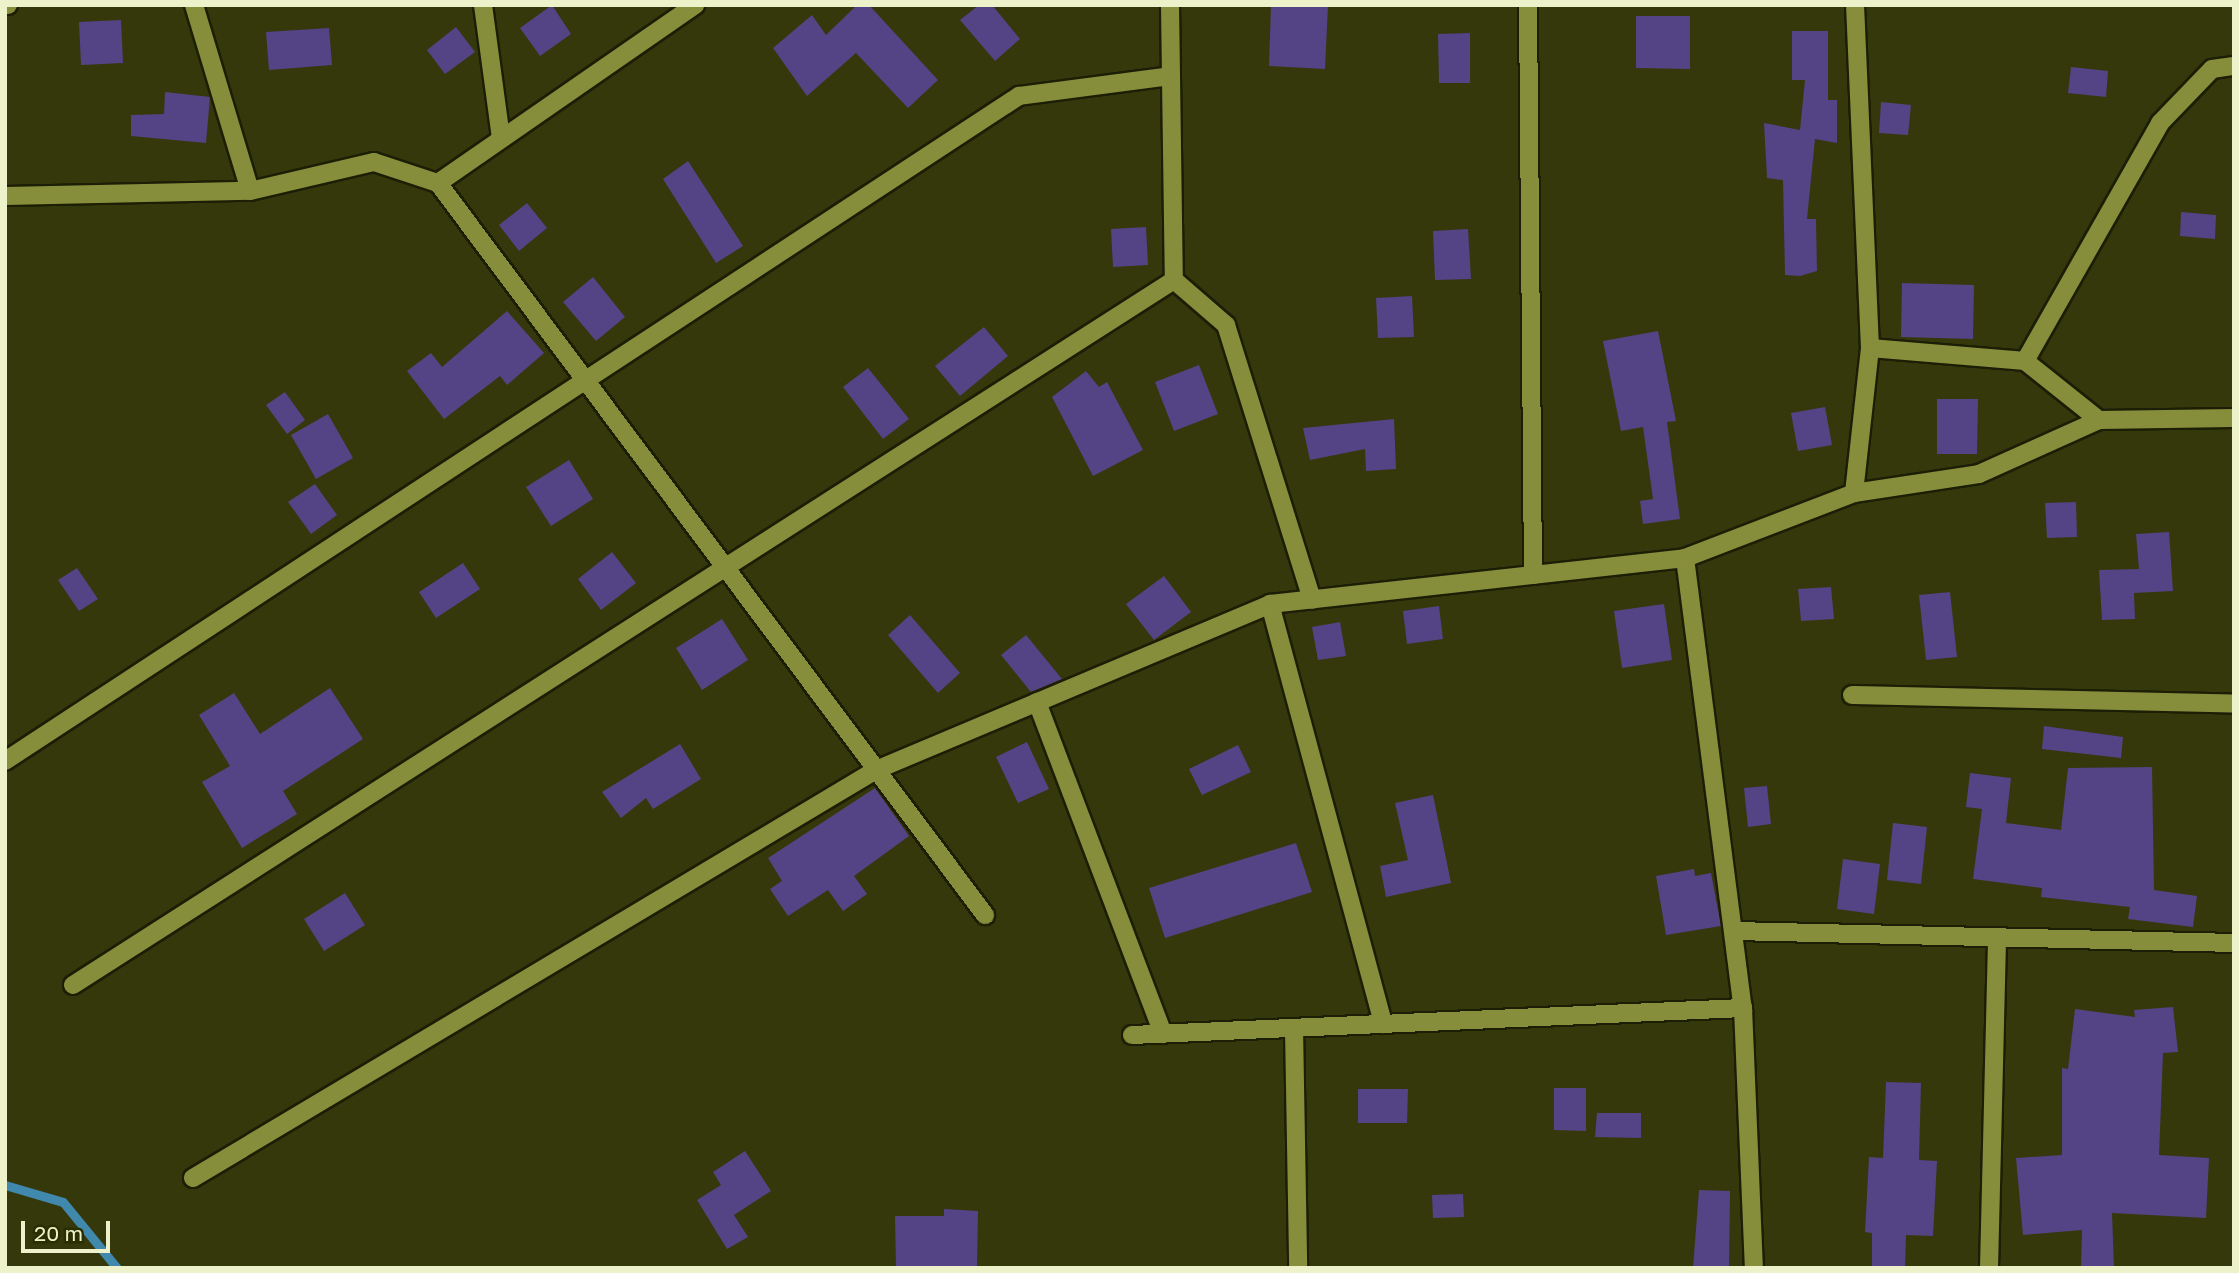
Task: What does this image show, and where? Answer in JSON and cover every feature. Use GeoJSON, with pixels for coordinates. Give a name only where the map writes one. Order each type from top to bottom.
{"type":"FeatureCollection","features":[{"type":"Feature","properties":{"kind":"street"},"geometry":{"type":"LineString","coordinates":[[194,5],[250,191]]}},
{"type":"Feature","properties":{"kind":"street"},"geometry":{"type":"LineString","coordinates":[[483,5],[501,138]]}},
{"type":"Feature","properties":{"kind":"street"},"geometry":{"type":"LineString","coordinates":[[438,183],[695,5]]}},
{"type":"Feature","properties":{"kind":"street"},"geometry":{"type":"LineString","coordinates":[[1170,5],[1174,279],[1226,325],[1312,600]]}},
{"type":"Feature","properties":{"kind":"street"},"geometry":{"type":"LineString","coordinates":[[1528,5],[1533,575]]}},
{"type":"Feature","properties":{"kind":"street"},"geometry":{"type":"LineString","coordinates":[[1854,493],[1870,348],[1855,5]]}},
{"type":"Feature","properties":{"kind":"street"},"geometry":{"type":"LineString","coordinates":[[2025,360],[2160,123],[2212,69],[2234,66]]}},
{"type":"Feature","properties":{"kind":"street"},"geometry":{"type":"LineString","coordinates":[[5,761],[1019,96],[1171,76]]}},
{"type":"Feature","properties":{"kind":"street"},"geometry":{"type":"LineString","coordinates":[[5,196],[250,191],[374,162],[438,183],[985,915]]}},
{"type":"Feature","properties":{"kind":"street"},"geometry":{"type":"LineString","coordinates":[[73,985],[1174,279]]}},
{"type":"Feature","properties":{"kind":"street"},"geometry":{"type":"LineString","coordinates":[[1870,348],[2025,360],[2099,420]]}},
{"type":"Feature","properties":{"kind":"street"},"geometry":{"type":"LineString","coordinates":[[193,1178],[876,770],[1270,604],[1685,558],[1854,493],[1979,474],[2099,420],[2234,418]]}},
{"type":"Feature","properties":{"kind":"street"},"geometry":{"type":"LineString","coordinates":[[1685,558],[1743,1008],[1754,1268]]}},
{"type":"Feature","properties":{"kind":"street"},"geometry":{"type":"LineString","coordinates":[[1270,604],[1383,1024]]}},
{"type":"Feature","properties":{"kind":"street"},"geometry":{"type":"LineString","coordinates":[[1852,695],[2234,704]]}},
{"type":"Feature","properties":{"kind":"street"},"geometry":{"type":"LineString","coordinates":[[1037,702],[1164,1034]]}},
{"type":"Feature","properties":{"kind":"street"},"geometry":{"type":"LineString","coordinates":[[1734,931],[2234,943]]}},
{"type":"Feature","properties":{"kind":"street"},"geometry":{"type":"LineString","coordinates":[[1989,1268],[1997,937]]}},
{"type":"Feature","properties":{"kind":"street"},"geometry":{"type":"LineString","coordinates":[[1132,1035],[1743,1008]]}},
{"type":"Feature","properties":{"kind":"street"},"geometry":{"type":"LineString","coordinates":[[1294,1028],[1298,1268]]}},
{"type":"Feature","properties":{"kind":"building"},"geometry":{"type":"Polygon","coordinates":[[[552,5],[571,34],[540,56],[520,28],[552,5]]]}},
{"type":"Feature","properties":{"kind":"building"},"geometry":{"type":"Polygon","coordinates":[[[857,5],[869,5],[938,80],[908,108],[856,53],[807,96],[773,48],[812,15],[826,35],[857,5]]]}},
{"type":"Feature","properties":{"kind":"building"},"geometry":{"type":"Polygon","coordinates":[[[979,5],[992,5],[1020,39],[995,61],[960,20],[979,5]]]}},
{"type":"Feature","properties":{"kind":"building"},"geometry":{"type":"Polygon","coordinates":[[[1271,5],[1328,5],[1325,69],[1269,66],[1271,5]]]}},
{"type":"Feature","properties":{"kind":"building"},"geometry":{"type":"Polygon","coordinates":[[[1636,16],[1690,16],[1690,69],[1636,68],[1636,16]]]}},
{"type":"Feature","properties":{"kind":"building"},"geometry":{"type":"Polygon","coordinates":[[[121,20],[123,63],[81,65],[79,22],[121,20]]]}},
{"type":"Feature","properties":{"kind":"building"},"geometry":{"type":"Polygon","coordinates":[[[456,27],[475,52],[445,74],[427,50],[456,27]]]}},
{"type":"Feature","properties":{"kind":"building"},"geometry":{"type":"Polygon","coordinates":[[[329,28],[332,65],[269,70],[266,32],[329,28]]]}},
{"type":"Feature","properties":{"kind":"building"},"geometry":{"type":"Polygon","coordinates":[[[1792,31],[1828,31],[1828,100],[1837,100],[1837,143],[1815,139],[1807,219],[1816,219],[1817,271],[1800,276],[1785,275],[1783,180],[1767,178],[1764,123],[1800,130],[1805,80],[1792,80],[1792,31]]]}},
{"type":"Feature","properties":{"kind":"building"},"geometry":{"type":"Polygon","coordinates":[[[1470,33],[1470,83],[1439,83],[1438,34],[1470,33]]]}},
{"type":"Feature","properties":{"kind":"building"},"geometry":{"type":"Polygon","coordinates":[[[2071,67],[2108,71],[2106,97],[2068,93],[2071,67]]]}},
{"type":"Feature","properties":{"kind":"building"},"geometry":{"type":"Polygon","coordinates":[[[165,92],[210,97],[206,143],[131,136],[131,115],[164,114],[165,92]]]}},
{"type":"Feature","properties":{"kind":"building"},"geometry":{"type":"Polygon","coordinates":[[[1881,102],[1911,105],[1908,135],[1879,133],[1881,102]]]}},
{"type":"Feature","properties":{"kind":"building"},"geometry":{"type":"Polygon","coordinates":[[[688,161],[743,246],[716,263],[663,179],[688,161]]]}},
{"type":"Feature","properties":{"kind":"building"},"geometry":{"type":"Polygon","coordinates":[[[527,203],[547,228],[519,251],[499,225],[527,203]]]}},
{"type":"Feature","properties":{"kind":"building"},"geometry":{"type":"Polygon","coordinates":[[[2181,212],[2216,215],[2215,239],[2180,236],[2181,212]]]}},
{"type":"Feature","properties":{"kind":"building"},"geometry":{"type":"Polygon","coordinates":[[[1146,227],[1148,265],[1113,267],[1111,229],[1146,227]]]}},
{"type":"Feature","properties":{"kind":"building"},"geometry":{"type":"Polygon","coordinates":[[[1468,229],[1471,279],[1435,280],[1433,231],[1468,229]]]}},
{"type":"Feature","properties":{"kind":"building"},"geometry":{"type":"Polygon","coordinates":[[[593,277],[625,317],[596,341],[563,302],[593,277]]]}},
{"type":"Feature","properties":{"kind":"building"},"geometry":{"type":"Polygon","coordinates":[[[1902,283],[1974,285],[1973,339],[1901,337],[1902,283]]]}},
{"type":"Feature","properties":{"kind":"building"},"geometry":{"type":"Polygon","coordinates":[[[1412,296],[1414,337],[1378,338],[1376,298],[1412,296]]]}},
{"type":"Feature","properties":{"kind":"building"},"geometry":{"type":"Polygon","coordinates":[[[507,311],[544,353],[507,385],[500,376],[444,419],[407,371],[431,353],[442,367],[507,311]]]}},
{"type":"Feature","properties":{"kind":"building"},"geometry":{"type":"Polygon","coordinates":[[[984,327],[1008,356],[960,396],[935,366],[984,327]]]}},
{"type":"Feature","properties":{"kind":"building"},"geometry":{"type":"Polygon","coordinates":[[[1658,331],[1676,421],[1667,422],[1680,519],[1643,524],[1640,501],[1653,499],[1643,427],[1621,431],[1603,341],[1658,331]]]}},
{"type":"Feature","properties":{"kind":"building"},"geometry":{"type":"Polygon","coordinates":[[[1199,365],[1218,414],[1174,431],[1155,382],[1199,365]]]}},
{"type":"Feature","properties":{"kind":"building"},"geometry":{"type":"Polygon","coordinates":[[[868,368],[909,419],[883,439],[843,387],[868,368]]]}},
{"type":"Feature","properties":{"kind":"building"},"geometry":{"type":"Polygon","coordinates":[[[1086,371],[1099,387],[1107,382],[1143,450],[1093,476],[1052,397],[1086,371]]]}},
{"type":"Feature","properties":{"kind":"building"},"geometry":{"type":"Polygon","coordinates":[[[285,392],[305,420],[287,434],[266,405],[285,392]]]}},
{"type":"Feature","properties":{"kind":"building"},"geometry":{"type":"Polygon","coordinates":[[[1937,399],[1978,399],[1977,454],[1937,454],[1937,399]]]}},
{"type":"Feature","properties":{"kind":"building"},"geometry":{"type":"Polygon","coordinates":[[[1825,407],[1832,445],[1798,451],[1791,413],[1825,407]]]}},
{"type":"Feature","properties":{"kind":"building"},"geometry":{"type":"Polygon","coordinates":[[[328,414],[353,458],[316,479],[291,435],[328,414]]]}},
{"type":"Feature","properties":{"kind":"building"},"geometry":{"type":"Polygon","coordinates":[[[1394,419],[1396,469],[1366,471],[1365,449],[1310,460],[1303,428],[1394,419]]]}},
{"type":"Feature","properties":{"kind":"building"},"geometry":{"type":"Polygon","coordinates":[[[569,460],[593,499],[551,526],[526,487],[569,460]]]}},
{"type":"Feature","properties":{"kind":"building"},"geometry":{"type":"Polygon","coordinates":[[[315,484],[337,515],[311,534],[288,502],[315,484]]]}},
{"type":"Feature","properties":{"kind":"building"},"geometry":{"type":"Polygon","coordinates":[[[2076,502],[2077,537],[2047,538],[2045,503],[2076,502]]]}},
{"type":"Feature","properties":{"kind":"building"},"geometry":{"type":"Polygon","coordinates":[[[2169,532],[2173,591],[2134,593],[2135,619],[2102,620],[2099,570],[2139,569],[2136,534],[2169,532]]]}},
{"type":"Feature","properties":{"kind":"building"},"geometry":{"type":"Polygon","coordinates":[[[612,552],[636,583],[601,610],[578,579],[612,552]]]}},
{"type":"Feature","properties":{"kind":"building"},"geometry":{"type":"Polygon","coordinates":[[[463,563],[480,589],[436,618],[419,592],[463,563]]]}},
{"type":"Feature","properties":{"kind":"building"},"geometry":{"type":"Polygon","coordinates":[[[77,568],[98,599],[79,611],[58,580],[77,568]]]}},
{"type":"Feature","properties":{"kind":"building"},"geometry":{"type":"Polygon","coordinates":[[[1164,576],[1191,612],[1154,640],[1126,604],[1164,576]]]}},
{"type":"Feature","properties":{"kind":"building"},"geometry":{"type":"Polygon","coordinates":[[[1831,587],[1834,619],[1801,621],[1798,589],[1831,587]]]}},
{"type":"Feature","properties":{"kind":"building"},"geometry":{"type":"Polygon","coordinates":[[[1950,592],[1957,657],[1926,660],[1919,595],[1950,592]]]}},
{"type":"Feature","properties":{"kind":"building"},"geometry":{"type":"Polygon","coordinates":[[[1664,604],[1672,660],[1622,668],[1614,611],[1664,604]]]}},
{"type":"Feature","properties":{"kind":"building"},"geometry":{"type":"Polygon","coordinates":[[[1439,606],[1443,639],[1407,644],[1403,611],[1439,606]]]}},
{"type":"Feature","properties":{"kind":"building"},"geometry":{"type":"Polygon","coordinates":[[[910,615],[960,673],[938,693],[888,635],[910,615]]]}},
{"type":"Feature","properties":{"kind":"building"},"geometry":{"type":"Polygon","coordinates":[[[722,619],[748,660],[702,690],[676,648],[722,619]]]}},
{"type":"Feature","properties":{"kind":"building"},"geometry":{"type":"Polygon","coordinates":[[[1340,622],[1346,656],[1318,660],[1312,627],[1340,622]]]}},
{"type":"Feature","properties":{"kind":"building"},"geometry":{"type":"Polygon","coordinates":[[[1026,635],[1062,679],[1031,692],[1001,655],[1026,635]]]}},
{"type":"Feature","properties":{"kind":"building"},"geometry":{"type":"Polygon","coordinates":[[[330,688],[363,739],[283,791],[297,814],[242,848],[202,782],[230,766],[199,715],[234,693],[260,734],[330,688]]]}},
{"type":"Feature","properties":{"kind":"building"},"geometry":{"type":"Polygon","coordinates":[[[2044,726],[2123,737],[2121,758],[2042,749],[2044,726]]]}},
{"type":"Feature","properties":{"kind":"building"},"geometry":{"type":"Polygon","coordinates":[[[1027,742],[1049,789],[1018,803],[996,757],[1027,742]]]}},
{"type":"Feature","properties":{"kind":"building"},"geometry":{"type":"Polygon","coordinates":[[[680,744],[701,779],[653,809],[646,798],[621,818],[602,792],[680,744]]]}},
{"type":"Feature","properties":{"kind":"building"},"geometry":{"type":"Polygon","coordinates":[[[1238,745],[1251,772],[1202,795],[1189,769],[1238,745]]]}},
{"type":"Feature","properties":{"kind":"building"},"geometry":{"type":"Polygon","coordinates":[[[2152,767],[2154,890],[2197,896],[2193,927],[2128,919],[2130,907],[2041,897],[2042,888],[1973,879],[1982,809],[1966,807],[1970,773],[2011,778],[2006,823],[2061,830],[2068,768],[2152,767]]]}},
{"type":"Feature","properties":{"kind":"building"},"geometry":{"type":"Polygon","coordinates":[[[1767,786],[1771,824],[1748,827],[1744,788],[1767,786]]]}},
{"type":"Feature","properties":{"kind":"building"},"geometry":{"type":"Polygon","coordinates":[[[875,788],[909,836],[854,876],[867,894],[843,911],[828,890],[788,916],[770,889],[782,881],[768,858],[875,788]]]}},
{"type":"Feature","properties":{"kind":"building"},"geometry":{"type":"Polygon","coordinates":[[[1433,795],[1451,883],[1386,897],[1380,866],[1408,860],[1395,803],[1433,795]]]}},
{"type":"Feature","properties":{"kind":"building"},"geometry":{"type":"Polygon","coordinates":[[[1893,823],[1927,827],[1921,884],[1887,880],[1893,823]]]}},
{"type":"Feature","properties":{"kind":"building"},"geometry":{"type":"Polygon","coordinates":[[[1296,843],[1312,892],[1165,938],[1149,888],[1296,843]]]}},
{"type":"Feature","properties":{"kind":"building"},"geometry":{"type":"Polygon","coordinates":[[[1843,859],[1880,864],[1874,914],[1837,909],[1843,859]]]}},
{"type":"Feature","properties":{"kind":"building"},"geometry":{"type":"Polygon","coordinates":[[[1694,869],[1695,876],[1711,873],[1721,926],[1666,935],[1656,876],[1694,869]]]}},
{"type":"Feature","properties":{"kind":"building"},"geometry":{"type":"Polygon","coordinates":[[[345,893],[365,925],[324,951],[304,919],[345,893]]]}},
{"type":"Feature","properties":{"kind":"building"},"geometry":{"type":"Polygon","coordinates":[[[2173,1007],[2178,1052],[2163,1053],[2159,1155],[2209,1158],[2206,1218],[2112,1213],[2114,1268],[2081,1268],[2082,1230],[2023,1235],[2016,1158],[2062,1155],[2062,1068],[2068,1069],[2075,1009],[2135,1017],[2134,1010],[2173,1007]]]}},
{"type":"Feature","properties":{"kind":"building"},"geometry":{"type":"Polygon","coordinates":[[[1886,1082],[1921,1083],[1919,1160],[1937,1161],[1933,1236],[1906,1235],[1905,1268],[1872,1268],[1872,1233],[1865,1232],[1869,1157],[1883,1158],[1886,1082]]]}},
{"type":"Feature","properties":{"kind":"building"},"geometry":{"type":"Polygon","coordinates":[[[1554,1088],[1586,1088],[1586,1131],[1554,1130],[1554,1088]]]}},
{"type":"Feature","properties":{"kind":"building"},"geometry":{"type":"Polygon","coordinates":[[[1358,1089],[1408,1089],[1407,1123],[1358,1123],[1358,1089]]]}},
{"type":"Feature","properties":{"kind":"building"},"geometry":{"type":"Polygon","coordinates":[[[1597,1113],[1641,1113],[1641,1138],[1595,1137],[1597,1113]]]}},
{"type":"Feature","properties":{"kind":"building"},"geometry":{"type":"Polygon","coordinates":[[[745,1151],[771,1191],[734,1215],[748,1237],[727,1249],[697,1200],[721,1185],[713,1172],[745,1151]]]}},
{"type":"Feature","properties":{"kind":"building"},"geometry":{"type":"Polygon","coordinates":[[[1699,1190],[1730,1191],[1729,1268],[1693,1268],[1699,1190]]]}},
{"type":"Feature","properties":{"kind":"building"},"geometry":{"type":"Polygon","coordinates":[[[1463,1194],[1464,1217],[1433,1218],[1432,1195],[1463,1194]]]}},
{"type":"Feature","properties":{"kind":"building"},"geometry":{"type":"Polygon","coordinates":[[[944,1209],[978,1211],[977,1268],[896,1268],[895,1216],[944,1216],[944,1209]]]}},
{"type":"Feature","properties":{"kind":"waterway"},"geometry":{"type":"LineString","coordinates":[[5,1185],[63,1202],[117,1268]]}}]}
